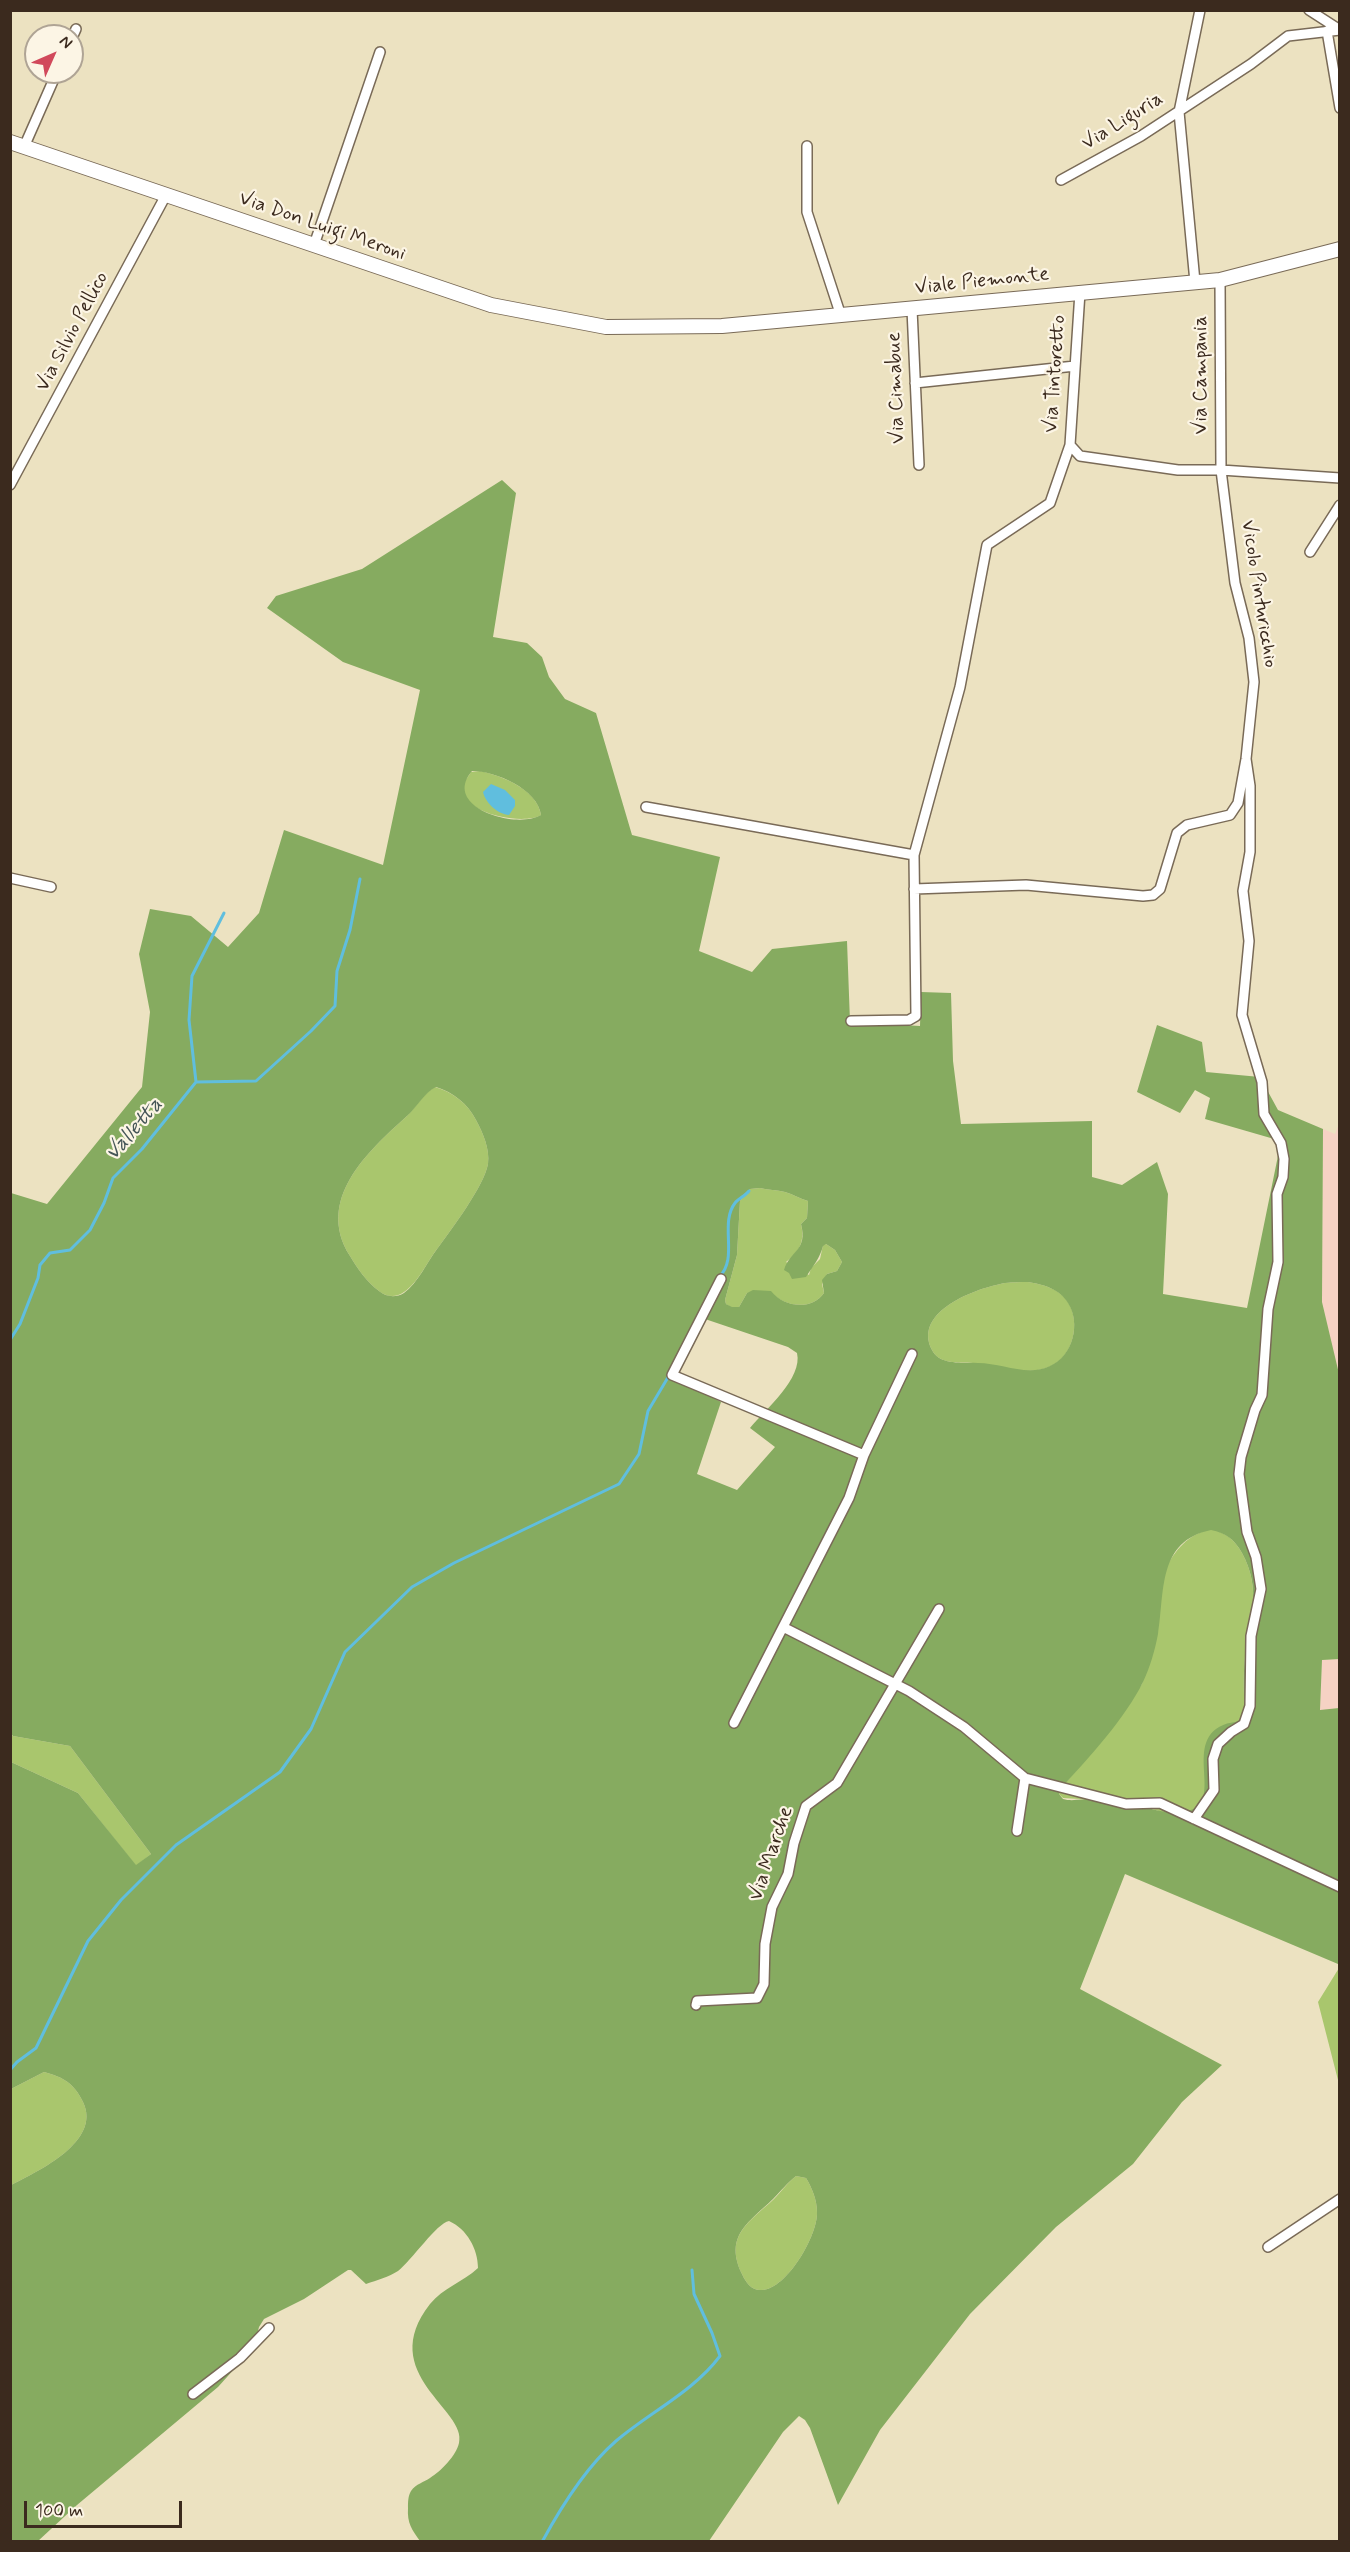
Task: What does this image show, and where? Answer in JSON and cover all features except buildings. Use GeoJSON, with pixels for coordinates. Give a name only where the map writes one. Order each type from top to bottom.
{"type":"FeatureCollection","features":[{"type":"Feature","properties":{"kind":"street","name":"Via Liguria"},"geometry":{"type":"LineString","coordinates":[[1061,180],[1141,136],[1179,112],[1200,10]]}},
{"type":"Feature","properties":{"kind":"street"},"geometry":{"type":"LineString","coordinates":[[1309,10],[1340,30]]}},
{"type":"Feature","properties":{"kind":"street"},"geometry":{"type":"LineString","coordinates":[[1195,282],[1179,112],[1251,64],[1288,36],[1340,30]]}},
{"type":"Feature","properties":{"kind":"street"},"geometry":{"type":"LineString","coordinates":[[1327,31],[1340,108]]}},
{"type":"Feature","properties":{"kind":"street"},"geometry":{"type":"LineString","coordinates":[[314,245],[380,52]]}},
{"type":"Feature","properties":{"kind":"street"},"geometry":{"type":"LineString","coordinates":[[17,144],[50,84]]}},
{"type":"Feature","properties":{"kind":"street","name":"Via Don Luigi Meroni"},"geometry":{"type":"LineString","coordinates":[[17,144],[491,305],[606,327],[625,327]]}},
{"type":"Feature","properties":{"kind":"street"},"geometry":{"type":"LineString","coordinates":[[807,146],[807,212],[841,316]]}},
{"type":"Feature","properties":{"kind":"street","name":"Via Silvio Pellico"},"geometry":{"type":"LineString","coordinates":[[10,485],[166,195]]}},
{"type":"Feature","properties":{"kind":"street","name":"Viale Piemonte"},"geometry":{"type":"LineString","coordinates":[[625,327],[722,326],[1220,280],[1340,249]]}},
{"type":"Feature","properties":{"kind":"street","name":"Via Campania"},"geometry":{"type":"LineString","coordinates":[[1220,280],[1221,470]]}},
{"type":"Feature","properties":{"kind":"street","name":"Via Tintoretto"},"geometry":{"type":"LineString","coordinates":[[1080,292],[1070,445],[1080,456],[1178,470],[1221,470],[1340,478]]}},
{"type":"Feature","properties":{"kind":"street","name":"Via Cimabue"},"geometry":{"type":"LineString","coordinates":[[912,309],[918,465]]}},
{"type":"Feature","properties":{"kind":"street"},"geometry":{"type":"LineString","coordinates":[[915,383],[1075,366]]}},
{"type":"Feature","properties":{"kind":"street"},"geometry":{"type":"LineString","coordinates":[[851,1021],[909,1020],[916,1016],[914,855],[960,687],[987,545],[1050,503],[1070,445]]}},
{"type":"Feature","properties":{"kind":"street","name":"Vicolo Pinturicchio"},"geometry":{"type":"LineString","coordinates":[[1221,470],[1234,583],[1249,638],[1254,682],[1246,759]]}},
{"type":"Feature","properties":{"kind":"street"},"geometry":{"type":"LineString","coordinates":[[1310,552],[1340,505]]}},
{"type":"Feature","properties":{"kind":"street"},"geometry":{"type":"LineString","coordinates":[[914,889],[1026,885],[1153,895],[1160,889],[1177,833],[1187,825],[1230,815],[1238,803],[1246,759]]}},
{"type":"Feature","properties":{"kind":"street"},"geometry":{"type":"LineString","coordinates":[[1194,1819],[1214,1790],[1213,1759],[1218,1744],[1231,1732],[1245,1724],[1250,1706],[1251,1636],[1261,1589],[1256,1557],[1247,1532],[1239,1474],[1255,1410],[1262,1395],[1268,1309],[1278,1262],[1277,1194],[1283,1177],[1281,1143],[1264,1114],[1262,1082],[1242,1015],[1249,941],[1243,891],[1250,852],[1250,786],[1246,759]]}},
{"type":"Feature","properties":{"kind":"street"},"geometry":{"type":"LineString","coordinates":[[646,807],[914,855]]}},
{"type":"Feature","properties":{"kind":"street"},"geometry":{"type":"LineString","coordinates":[[10,878],[51,887]]}},
{"type":"Feature","properties":{"kind":"street"},"geometry":{"type":"LineString","coordinates":[[721,1279],[672,1375],[864,1455]]}},
{"type":"Feature","properties":{"kind":"street"},"geometry":{"type":"LineString","coordinates":[[734,1724],[849,1498],[864,1455],[912,1354]]}},
{"type":"Feature","properties":{"kind":"street","name":"Via Marche"},"geometry":{"type":"LineString","coordinates":[[696,2005],[697,2001],[757,1998],[764,1984],[765,1944],[772,1907],[788,1874],[794,1843],[806,1806],[837,1783],[896,1686],[939,1609]]}},
{"type":"Feature","properties":{"kind":"street"},"geometry":{"type":"LineString","coordinates":[[783,1627],[909,1691],[964,1727],[1025,1778],[1126,1804],[1160,1803],[1340,1887]]}},
{"type":"Feature","properties":{"kind":"street"},"geometry":{"type":"LineString","coordinates":[[1017,1832],[1025,1778]]}},
{"type":"Feature","properties":{"kind":"street"},"geometry":{"type":"LineString","coordinates":[[1268,2247],[1340,2199]]}},
{"type":"Feature","properties":{"kind":"street"},"geometry":{"type":"LineString","coordinates":[[193,2394],[240,2358],[269,2328]]}},
{"type":"Feature","properties":{"kind":"shaded area"},"geometry":{"type":"Polygon","coordinates":[[[1339,1124],[1339,1378],[1322,1302],[1323,1129],[1335,1134],[1339,1124]]]}},
{"type":"Feature","properties":{"kind":"shaded area"},"geometry":{"type":"Polygon","coordinates":[[[1339,1659],[1339,1708],[1320,1711],[1322,1660],[1339,1659]]]}},
{"type":"Feature","properties":{"kind":"green space"},"geometry":{"type":"Polygon","coordinates":[[[502,480],[516,493],[493,637],[527,643],[542,657],[549,677],[565,699],[596,713],[632,835],[720,857],[699,951],[752,972],[772,949],[847,941],[850,1022],[920,1026],[921,992],[951,993],[953,1061],[961,1124],[1092,1121],[1092,1177],[1122,1185],[1157,1162],[1168,1194],[1163,1294],[1247,1308],[1281,1141],[1205,1119],[1210,1098],[1195,1090],[1180,1113],[1137,1092],[1157,1025],[1202,1042],[1206,1072],[1260,1077],[1278,1110],[1323,1129],[1322,1302],[1340,1378],[1340,1659],[1322,1660],[1320,1710],[1339,1708],[1339,1961],[1338,1964],[1125,1874],[1080,1989],[1222,2065],[1182,2102],[1133,2164],[1056,2227],[970,2314],[880,2430],[838,2505],[810,2428],[799,2416],[783,2432],[709,2541],[420,2541],[412,2530],[408,2518],[410,2493],[443,2467],[455,2453],[459,2443],[458,2430],[451,2417],[427,2387],[417,2370],[413,2351],[416,2329],[435,2298],[478,2268],[474,2247],[470,2240],[461,2229],[449,2221],[438,2228],[404,2266],[387,2277],[366,2284],[351,2270],[348,2270],[304,2299],[264,2319],[259,2327],[254,2347],[218,2387],[77,2505],[38,2541],[11,2541],[11,2185],[37,2172],[65,2153],[84,2129],[87,2116],[76,2090],[57,2076],[44,2072],[11,2089],[11,1762],[78,1793],[136,1865],[151,1854],[70,1746],[11,1734],[11,1193],[47,1204],[142,1087],[150,1012],[139,954],[150,909],[191,916],[228,947],[259,913],[284,830],[383,865],[420,690],[343,662],[267,608],[276,596],[362,569],[502,480]],[[472,771],[465,784],[466,795],[474,805],[486,812],[515,820],[530,819],[541,815],[532,797],[514,783],[503,778],[472,771]],[[436,1087],[362,1161],[350,1178],[342,1197],[339,1216],[341,1235],[350,1256],[370,1283],[388,1296],[398,1296],[404,1293],[418,1278],[474,1196],[488,1164],[485,1141],[469,1109],[459,1099],[442,1089],[436,1087]],[[760,1188],[750,1189],[740,1201],[737,1255],[725,1300],[726,1304],[739,1307],[747,1293],[753,1290],[771,1291],[783,1301],[798,1305],[812,1303],[819,1299],[824,1293],[822,1280],[827,1274],[837,1271],[842,1262],[835,1250],[826,1244],[823,1246],[806,1277],[792,1279],[784,1270],[802,1240],[801,1224],[807,1218],[808,1201],[785,1192],[760,1188]],[[1005,1283],[964,1296],[939,1313],[931,1324],[928,1336],[936,1355],[946,1361],[1032,1370],[1050,1366],[1064,1355],[1074,1329],[1072,1311],[1065,1298],[1056,1291],[1039,1284],[1005,1283]],[[705,1319],[676,1371],[687,1384],[721,1402],[697,1474],[737,1490],[775,1447],[750,1428],[789,1383],[797,1363],[797,1353],[788,1347],[705,1319]],[[1211,1530],[1194,1536],[1181,1545],[1172,1557],[1167,1570],[1157,1640],[1143,1682],[1117,1723],[1062,1787],[1059,1794],[1063,1799],[1111,1800],[1167,1812],[1187,1811],[1199,1805],[1204,1795],[1204,1753],[1207,1740],[1220,1727],[1247,1720],[1244,1672],[1253,1604],[1252,1579],[1248,1566],[1236,1544],[1229,1537],[1216,1531],[1211,1530]],[[796,2176],[747,2223],[737,2240],[737,2261],[745,2280],[755,2289],[762,2290],[772,2287],[791,2271],[807,2247],[816,2222],[816,2203],[806,2178],[796,2176]]]}},
{"type":"Feature","properties":{"kind":"green space"},"geometry":{"type":"Polygon","coordinates":[[[480,771],[508,780],[526,791],[538,806],[541,815],[532,818],[507,818],[480,809],[470,803],[464,794],[463,784],[471,772],[480,771]]]}},
{"type":"Feature","properties":{"kind":"green space"},"geometry":{"type":"Polygon","coordinates":[[[435,1087],[454,1095],[473,1114],[485,1141],[488,1164],[474,1196],[418,1278],[401,1294],[388,1296],[370,1283],[350,1256],[341,1235],[339,1216],[342,1197],[350,1178],[362,1161],[435,1087]]]}},
{"type":"Feature","properties":{"kind":"green space"},"geometry":{"type":"Polygon","coordinates":[[[760,1188],[785,1192],[808,1201],[807,1218],[801,1224],[802,1241],[795,1254],[786,1262],[809,1275],[811,1268],[820,1259],[823,1245],[826,1244],[835,1250],[842,1262],[837,1271],[827,1274],[822,1284],[824,1293],[812,1303],[797,1305],[782,1301],[770,1291],[747,1293],[739,1307],[732,1308],[726,1304],[725,1300],[737,1255],[740,1201],[750,1189],[760,1188]]]}},
{"type":"Feature","properties":{"kind":"green space"},"geometry":{"type":"Polygon","coordinates":[[[1028,1282],[1056,1290],[1065,1297],[1072,1310],[1073,1338],[1065,1355],[1059,1361],[1042,1369],[1023,1371],[951,1362],[935,1355],[928,1336],[931,1324],[939,1313],[964,1296],[979,1290],[1008,1283],[1028,1282]]]}},
{"type":"Feature","properties":{"kind":"green space"},"geometry":{"type":"Polygon","coordinates":[[[1211,1529],[1229,1537],[1242,1553],[1252,1579],[1253,1604],[1244,1672],[1247,1720],[1204,1762],[1206,1788],[1203,1800],[1190,1811],[1165,1813],[1130,1802],[1063,1798],[1059,1794],[1062,1787],[1106,1735],[1142,1684],[1165,1570],[1183,1544],[1203,1531],[1211,1529]]]}},
{"type":"Feature","properties":{"kind":"green space"},"geometry":{"type":"Polygon","coordinates":[[[10,1734],[70,1746],[151,1854],[136,1866],[78,1793],[11,1762],[10,1734]]]}},
{"type":"Feature","properties":{"kind":"green space"},"geometry":{"type":"Polygon","coordinates":[[[1339,1968],[1339,2084],[1318,2002],[1339,1968]]]}},
{"type":"Feature","properties":{"kind":"green space"},"geometry":{"type":"Polygon","coordinates":[[[44,2072],[57,2076],[76,2090],[87,2116],[84,2129],[65,2153],[37,2172],[11,2185],[11,2089],[44,2072]]]}},
{"type":"Feature","properties":{"kind":"green space"},"geometry":{"type":"Polygon","coordinates":[[[796,2176],[806,2178],[815,2199],[817,2212],[812,2234],[807,2247],[791,2271],[781,2281],[772,2287],[762,2290],[755,2289],[745,2280],[737,2261],[737,2240],[748,2223],[796,2176]]]}},
{"type":"Feature","properties":{"kind":"water"},"geometry":{"type":"Polygon","coordinates":[[[491,784],[505,790],[515,800],[515,806],[509,815],[497,810],[487,801],[483,792],[491,784]]]}},
{"type":"Feature","properties":{"kind":"waterway"},"geometry":{"type":"LineString","coordinates":[[196,1082],[256,1081],[335,1006],[337,971],[350,930],[360,879]]}},
{"type":"Feature","properties":{"kind":"waterway","name":"Valletta"},"geometry":{"type":"LineString","coordinates":[[10,1340],[20,1324],[38,1278],[40,1265],[50,1253],[70,1250],[90,1230],[104,1203],[113,1178],[142,1149],[196,1082],[189,1020],[192,976],[224,913]]}},
{"type":"Feature","properties":{"kind":"waterway"},"geometry":{"type":"LineString","coordinates":[[719,1277],[728,1260],[731,1211],[736,1202],[749,1191]]}},
{"type":"Feature","properties":{"kind":"waterway"},"geometry":{"type":"LineString","coordinates":[[10,2070],[36,2048],[88,1941],[121,1900],[176,1845],[280,1772],[311,1729],[345,1652],[412,1587],[454,1563],[619,1484],[639,1454],[648,1411],[670,1374]]}},
{"type":"Feature","properties":{"kind":"waterway"},"geometry":{"type":"LineString","coordinates":[[542,2542],[575,2488],[605,2451],[629,2430],[697,2380],[720,2356],[694,2294],[692,2270]]}}]}
